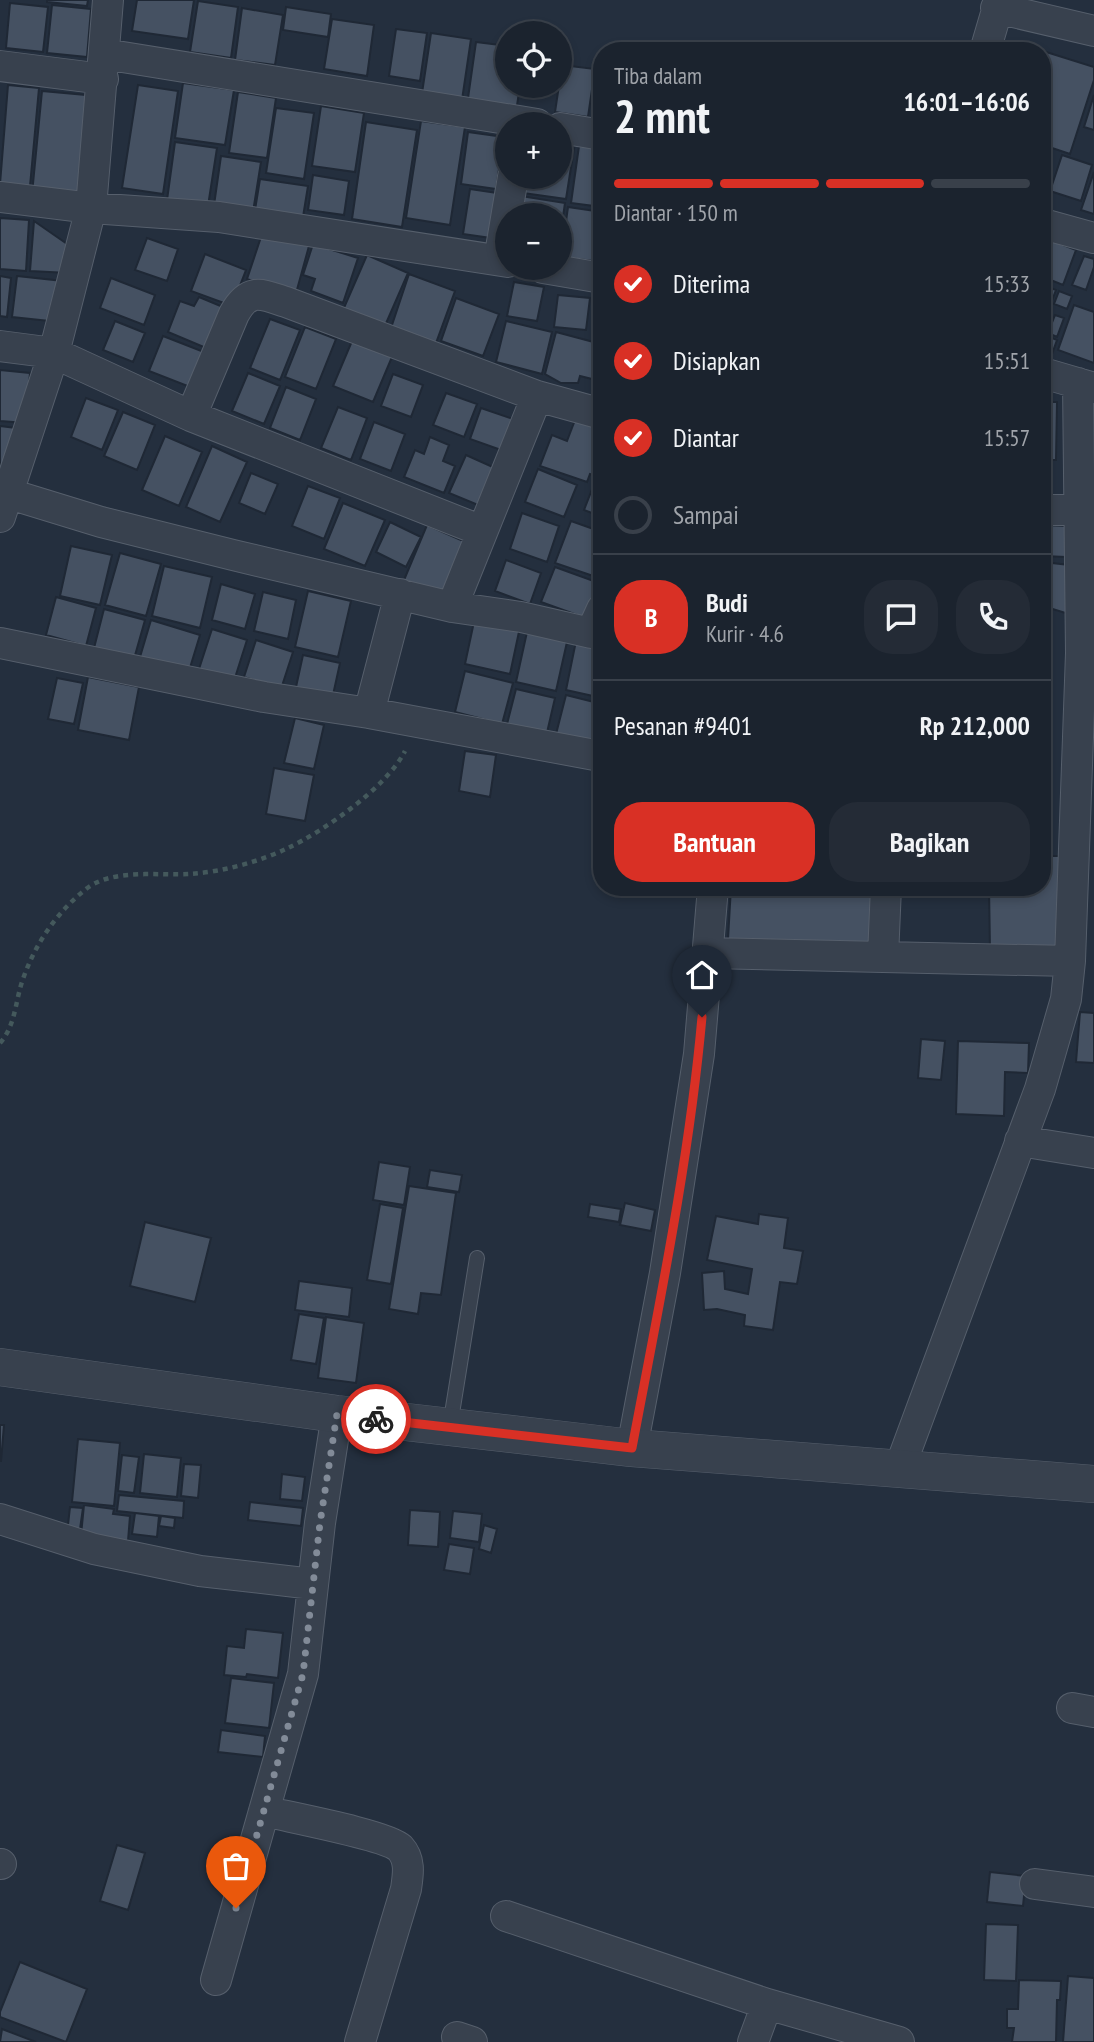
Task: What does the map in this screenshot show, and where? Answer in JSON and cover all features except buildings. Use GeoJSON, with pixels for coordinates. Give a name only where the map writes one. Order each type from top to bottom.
{"type":"FeatureCollection","features":[{"type":"Feature","properties":{"kind":"street"},"geometry":{"type":"LineString","coordinates":[[108,0],[91,208],[54,353],[3,500],[452,607],[593,625]]}},
{"type":"Feature","properties":{"kind":"street"},"geometry":{"type":"LineString","coordinates":[[987,42],[998,4],[1094,32]]}},
{"type":"Feature","properties":{"kind":"street"},"geometry":{"type":"LineString","coordinates":[[0,66],[104,66],[495,119]]}},
{"type":"Feature","properties":{"kind":"street"},"geometry":{"type":"LineString","coordinates":[[572,130],[593,134]]}},
{"type":"Feature","properties":{"kind":"street"},"geometry":{"type":"LineString","coordinates":[[0,197],[91,208],[219,217],[495,260]]}},
{"type":"Feature","properties":{"kind":"street"},"geometry":{"type":"LineString","coordinates":[[1051,226],[1094,238]]}},
{"type":"Feature","properties":{"kind":"street"},"geometry":{"type":"LineString","coordinates":[[572,273],[593,276]]}},
{"type":"Feature","properties":{"kind":"street"},"geometry":{"type":"LineString","coordinates":[[191,415],[234,314],[241,302],[250,295],[263,295],[286,302],[537,396],[593,412]]}},
{"type":"Feature","properties":{"kind":"street"},"geometry":{"type":"LineString","coordinates":[[0,346],[54,353],[191,415],[482,531]]}},
{"type":"Feature","properties":{"kind":"street"},"geometry":{"type":"LineString","coordinates":[[900,1467],[1052,1048],[1066,999],[1070,961],[1082,928],[1087,653],[1086,386],[1051,375]]}},
{"type":"Feature","properties":{"kind":"street"},"geometry":{"type":"LineString","coordinates":[[452,607],[537,396]]}},
{"type":"Feature","properties":{"kind":"street"},"geometry":{"type":"LineString","coordinates":[[1051,510],[1087,510]]}},
{"type":"Feature","properties":{"kind":"street"},"geometry":{"type":"LineString","coordinates":[[369,713],[400,594]]}},
{"type":"Feature","properties":{"kind":"street"},"geometry":{"type":"LineString","coordinates":[[0,643],[264,697],[369,713],[593,755]]}},
{"type":"Feature","properties":{"kind":"street"},"geometry":{"type":"LineString","coordinates":[[632,1448],[688,1131],[699,1054],[712,896]]}},
{"type":"Feature","properties":{"kind":"street"},"geometry":{"type":"LineString","coordinates":[[883,957],[886,896]]}},
{"type":"Feature","properties":{"kind":"street"},"geometry":{"type":"LineString","coordinates":[[708,953],[1070,961]]}},
{"type":"Feature","properties":{"kind":"street"},"geometry":{"type":"LineString","coordinates":[[1020,1141],[1094,1153]]}},
{"type":"Feature","properties":{"kind":"street"},"geometry":{"type":"LineString","coordinates":[[0,1367],[337,1414],[632,1448],[1094,1484]]}},
{"type":"Feature","properties":{"kind":"street"},"geometry":{"type":"LineString","coordinates":[[216,1980],[303,1674],[337,1414]]}},
{"type":"Feature","properties":{"kind":"street"},"geometry":{"type":"LineString","coordinates":[[0,1519],[94,1549],[200,1571],[313,1584]]}},
{"type":"Feature","properties":{"kind":"street"},"geometry":{"type":"LineString","coordinates":[[264,1811],[371,1836],[399,1847],[409,1864],[406,1889],[360,2042]]}},
{"type":"Feature","properties":{"kind":"street"},"geometry":{"type":"LineString","coordinates":[[1035,1885],[1094,1892]]}},
{"type":"Feature","properties":{"kind":"street"},"geometry":{"type":"LineString","coordinates":[[506,1916],[767,2004],[899,2042]]}},
{"type":"Feature","properties":{"kind":"street"},"geometry":{"type":"LineString","coordinates":[[753,2042],[767,2004]]}},
{"type":"Feature","properties":{"kind":"lane"},"geometry":{"type":"LineString","coordinates":[[450,1427],[477,1258]]}},
{"type":"Feature","properties":{"kind":"path"},"geometry":{"type":"LineString","coordinates":[[0,1043],[10,1032],[22,980],[38,942],[65,908],[89,887],[116,877],[192,874],[236,866],[288,848],[347,811],[377,787],[401,760],[420,722]]}},
{"type":"Feature","properties":{"kind":"way so far"},"geometry":{"type":"LineString","coordinates":[[236,1908],[303,1674],[320,1523],[337,1414],[376,1419]]}},
{"type":"Feature","properties":{"kind":"route"},"geometry":{"type":"LineString","coordinates":[[376,1419],[632,1448],[665,1273],[692,1105],[702,1017]]}}]}
